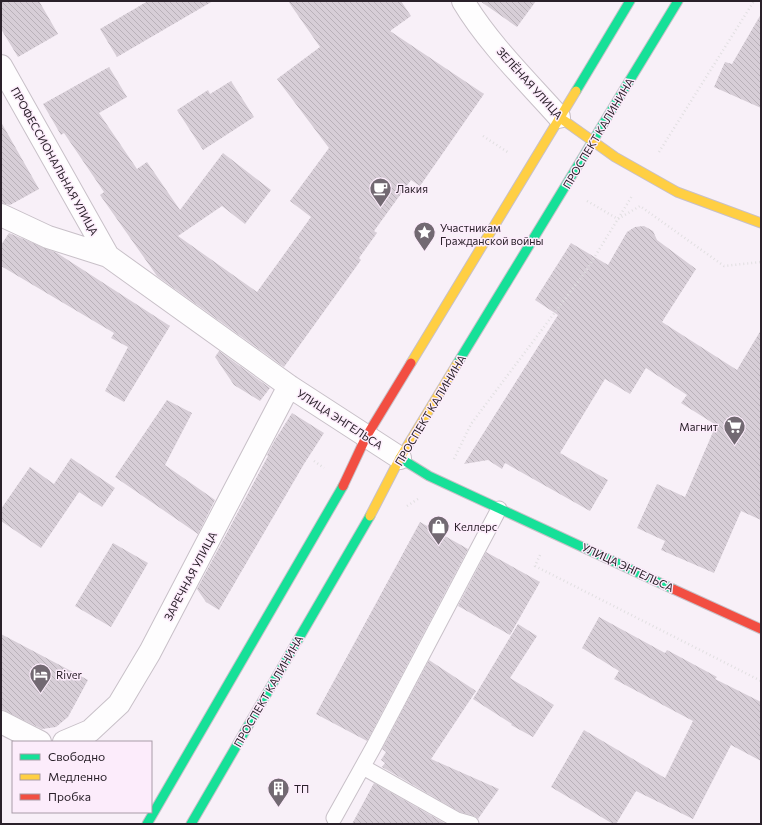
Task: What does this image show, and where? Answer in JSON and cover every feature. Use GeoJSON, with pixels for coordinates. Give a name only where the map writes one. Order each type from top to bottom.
{"type":"FeatureCollection","features":[{"type":"Feature","properties":{"kind":"main road"},"geometry":{"type":"LineString","coordinates":[[147,824],[346,481],[366,437],[630,1]]}},
{"type":"Feature","properties":{"kind":"main road","name":"ПРОСПЕКТ КАЛИНИНА"},"geometry":{"type":"LineString","coordinates":[[191,824],[379,500],[400,458],[678,1]]}},
{"type":"Feature","properties":{"kind":"main road","name":"ЗЕЛЁНАЯ УЛИЦА"},"geometry":{"type":"LineString","coordinates":[[559,117],[615,157],[677,192],[761,223]]}},
{"type":"Feature","properties":{"kind":"main road","name":"УЛИЦА ЭНГЕЛЬСА"},"geometry":{"type":"LineString","coordinates":[[400,458],[443,482],[499,509],[761,629]]}},
{"type":"Feature","properties":{"kind":"street","name":"ЗЕЛЁНАЯ УЛИЦА"},"geometry":{"type":"LineString","coordinates":[[463,1],[471,15],[516,69],[559,117]]}},
{"type":"Feature","properties":{"kind":"street","name":"ПРОФЕССИОНАЛЬНАЯ УЛИЦА"},"geometry":{"type":"LineString","coordinates":[[1,66],[108,256]]}},
{"type":"Feature","properties":{"kind":"street","name":"УЛИЦА ЭНГЕЛЬСА"},"geometry":{"type":"LineString","coordinates":[[1,215],[48,237],[108,256],[289,386],[400,458]]}},
{"type":"Feature","properties":{"kind":"street","name":"ЗАРЕЧНАЯ УЛИЦА"},"geometry":{"type":"LineString","coordinates":[[66,741],[90,731],[119,704],[150,652],[289,386]]}},
{"type":"Feature","properties":{"kind":"street"},"geometry":{"type":"LineString","coordinates":[[1,722],[38,741]]}},
{"type":"Feature","properties":{"kind":"lane"},"geometry":{"type":"LineString","coordinates":[[334,818],[363,767],[499,509]]}},
{"type":"Feature","properties":{"kind":"lane"},"geometry":{"type":"LineString","coordinates":[[363,767],[457,820],[471,824]]}},
{"type":"Feature","properties":{"kind":"path"},"geometry":{"type":"LineString","coordinates":[[443,482],[470,424],[586,271],[754,1]]}},
{"type":"Feature","properties":{"kind":"path"},"geometry":{"type":"LineString","coordinates":[[483,136],[529,166]]}},
{"type":"Feature","properties":{"kind":"path"},"geometry":{"type":"LineString","coordinates":[[565,188],[618,219]]}},
{"type":"Feature","properties":{"kind":"path"},"geometry":{"type":"LineString","coordinates":[[618,219],[640,206],[724,266],[761,262]]}},
{"type":"Feature","properties":{"kind":"building"},"geometry":{"type":"Polygon","coordinates":[[[1,1],[39,1],[58,34],[18,57],[1,29],[1,1]]]}},
{"type":"Feature","properties":{"kind":"building"},"geometry":{"type":"Polygon","coordinates":[[[148,1],[213,1],[117,57],[100,29],[148,1]]]}},
{"type":"Feature","properties":{"kind":"building"},"geometry":{"type":"Polygon","coordinates":[[[288,1],[401,1],[411,16],[390,31],[484,94],[420,186],[411,180],[374,231],[377,233],[359,258],[361,260],[284,367],[157,276],[100,195],[104,192],[64,133],[61,135],[43,104],[109,67],[127,97],[99,113],[137,169],[147,162],[180,210],[223,153],[271,190],[245,224],[222,206],[178,236],[257,292],[311,217],[290,201],[329,148],[277,79],[320,47],[288,1]]]}},
{"type":"Feature","properties":{"kind":"building"},"geometry":{"type":"Polygon","coordinates":[[[480,1],[536,1],[517,27],[480,1]]]}},
{"type":"Feature","properties":{"kind":"building"},"geometry":{"type":"Polygon","coordinates":[[[761,14],[761,108],[714,87],[725,62],[732,64],[761,14]]]}},
{"type":"Feature","properties":{"kind":"building"},"geometry":{"type":"Polygon","coordinates":[[[231,81],[254,117],[203,150],[177,110],[208,90],[210,94],[231,81]]]}},
{"type":"Feature","properties":{"kind":"building"},"geometry":{"type":"Polygon","coordinates":[[[1,122],[39,189],[10,205],[1,203],[1,122]]]}},
{"type":"Feature","properties":{"kind":"building"},"geometry":{"type":"Polygon","coordinates":[[[644,226],[653,231],[657,240],[696,269],[662,322],[737,370],[761,330],[761,520],[741,511],[714,573],[661,550],[665,541],[637,528],[657,484],[685,497],[716,425],[681,403],[687,395],[646,368],[630,394],[605,379],[560,453],[608,480],[590,511],[505,463],[502,469],[488,460],[464,464],[558,315],[535,300],[571,243],[608,265],[627,232],[635,227],[644,226]]]}},
{"type":"Feature","properties":{"kind":"building"},"geometry":{"type":"Polygon","coordinates":[[[9,233],[57,253],[170,326],[124,402],[105,391],[128,347],[111,338],[114,333],[1,266],[1,245],[9,233]]]}},
{"type":"Feature","properties":{"kind":"building"},"geometry":{"type":"Polygon","coordinates":[[[219,351],[270,388],[260,401],[234,385],[215,357],[219,351]]]}},
{"type":"Feature","properties":{"kind":"building"},"geometry":{"type":"Polygon","coordinates":[[[167,400],[192,413],[165,465],[215,500],[198,534],[115,477],[167,400]]]}},
{"type":"Feature","properties":{"kind":"building"},"geometry":{"type":"Polygon","coordinates":[[[292,413],[324,433],[304,464],[219,610],[206,602],[197,589],[268,456],[267,455],[275,440],[292,413]]]}},
{"type":"Feature","properties":{"kind":"building"},"geometry":{"type":"Polygon","coordinates":[[[71,458],[115,488],[102,507],[79,492],[41,548],[1,521],[1,509],[30,467],[54,484],[71,458]]]}},
{"type":"Feature","properties":{"kind":"building"},"geometry":{"type":"Polygon","coordinates":[[[420,522],[468,549],[367,741],[316,714],[420,522]]]}},
{"type":"Feature","properties":{"kind":"building"},"geometry":{"type":"Polygon","coordinates":[[[113,543],[148,563],[111,627],[75,606],[113,543]]]}},
{"type":"Feature","properties":{"kind":"building"},"geometry":{"type":"Polygon","coordinates":[[[486,552],[540,582],[510,635],[458,606],[486,552]]]}},
{"type":"Feature","properties":{"kind":"building"},"geometry":{"type":"Polygon","coordinates":[[[599,617],[665,653],[667,650],[717,677],[715,679],[761,702],[761,761],[731,745],[693,819],[636,791],[616,824],[613,824],[551,787],[584,730],[665,778],[693,721],[614,679],[619,671],[582,648],[599,617]]]}},
{"type":"Feature","properties":{"kind":"building"},"geometry":{"type":"Polygon","coordinates":[[[518,624],[537,636],[510,678],[554,705],[533,737],[511,725],[512,724],[473,699],[518,624]]]}},
{"type":"Feature","properties":{"kind":"building","name":"River"},"geometry":{"type":"Polygon","coordinates":[[[1,634],[88,680],[68,717],[56,727],[42,729],[1,709],[1,634]]]}},
{"type":"Feature","properties":{"kind":"building"},"geometry":{"type":"Polygon","coordinates":[[[429,660],[476,691],[431,759],[499,789],[478,819],[474,816],[460,812],[382,767],[385,763],[381,760],[386,752],[382,749],[429,660]]]}},
{"type":"Feature","properties":{"kind":"building"},"geometry":{"type":"Polygon","coordinates":[[[374,783],[446,824],[352,824],[374,783]]]}},
{"type":"Feature","properties":{"kind":"traffic: fast"},"geometry":{"type":"LineString","coordinates":[[576,91],[630,1]]}},
{"type":"Feature","properties":{"kind":"traffic: fast"},"geometry":{"type":"LineString","coordinates":[[457,364],[678,1]]}},
{"type":"Feature","properties":{"kind":"traffic: fast"},"geometry":{"type":"LineString","coordinates":[[400,458],[429,476],[673,589]]}},
{"type":"Feature","properties":{"kind":"traffic: fast"},"geometry":{"type":"LineString","coordinates":[[147,824],[343,486]]}},
{"type":"Feature","properties":{"kind":"traffic: fast"},"geometry":{"type":"LineString","coordinates":[[191,824],[370,516]]}},
{"type":"Feature","properties":{"kind":"traffic: slow"},"geometry":{"type":"LineString","coordinates":[[411,363],[576,91]]}},
{"type":"Feature","properties":{"kind":"traffic: slow"},"geometry":{"type":"LineString","coordinates":[[559,117],[615,157],[677,192],[761,223]]}},
{"type":"Feature","properties":{"kind":"traffic: slow"},"geometry":{"type":"LineString","coordinates":[[370,516],[400,458],[457,364]]}},
{"type":"Feature","properties":{"kind":"traffic: jam"},"geometry":{"type":"LineString","coordinates":[[343,486],[366,437],[411,363]]}},
{"type":"Feature","properties":{"kind":"traffic: jam"},"geometry":{"type":"LineString","coordinates":[[673,589],[761,629]]}},
{"type":"Feature","properties":{"kind":"place","name":"Лакия"},"geometry":{"type":"Point","coordinates":[381,208]}},
{"type":"Feature","properties":{"kind":"place","name":"Участникам Гражданской войны"},"geometry":{"type":"Point","coordinates":[425,252]}},
{"type":"Feature","properties":{"kind":"place","name":"Магнит"},"geometry":{"type":"Point","coordinates":[734,446]}},
{"type":"Feature","properties":{"kind":"place","name":"Келлерс"},"geometry":{"type":"Point","coordinates":[439,546]}},
{"type":"Feature","properties":{"kind":"place","name":"River"},"geometry":{"type":"Point","coordinates":[40,694]}},
{"type":"Feature","properties":{"kind":"place","name":"ТП"},"geometry":{"type":"Point","coordinates":[278,808]}}]}
